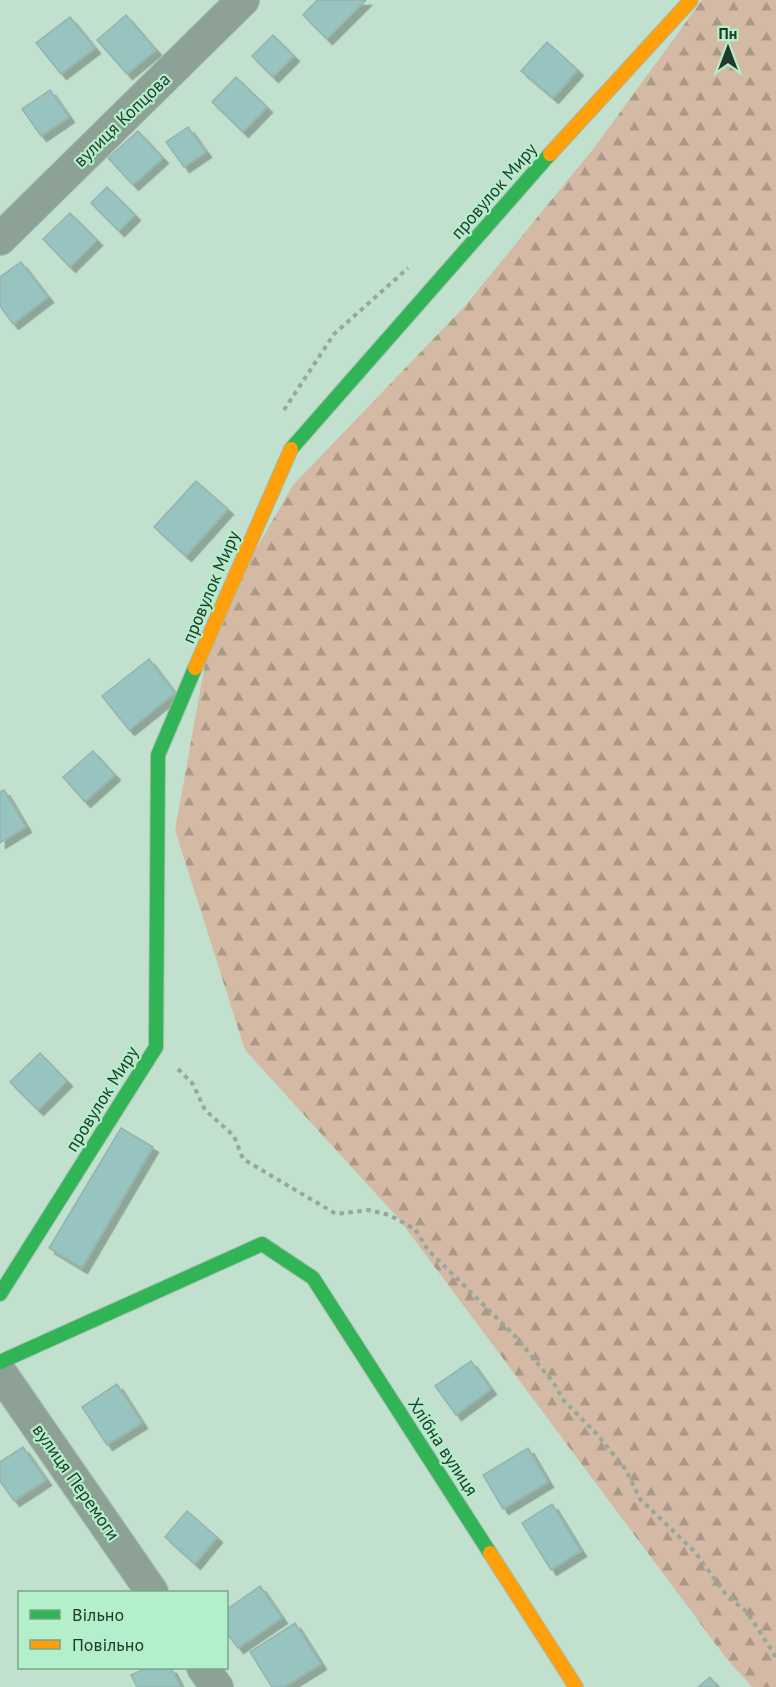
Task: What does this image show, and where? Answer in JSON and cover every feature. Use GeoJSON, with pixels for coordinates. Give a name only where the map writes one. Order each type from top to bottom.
{"type":"FeatureCollection","features":[{"type":"Feature","properties":{"kind":"street","name":"вулиця Копцова"},"geometry":{"type":"LineString","coordinates":[[0,239],[243,0]]}},
{"type":"Feature","properties":{"kind":"street","name":"провулок Миру"},"geometry":{"type":"LineString","coordinates":[[0,1294],[156,1047],[158,755],[288,453],[594,103],[691,0]]}},
{"type":"Feature","properties":{"kind":"street","name":"Хлібна вулиця"},"geometry":{"type":"LineString","coordinates":[[0,1362],[262,1244],[313,1278],[576,1687]]}},
{"type":"Feature","properties":{"kind":"street","name":"вулиця Перемоги"},"geometry":{"type":"LineString","coordinates":[[0,1372],[151,1591]]}},
{"type":"Feature","properties":{"kind":"street"},"geometry":{"type":"LineString","coordinates":[[204,1669],[217,1687]]}},
{"type":"Feature","properties":{"kind":"path"},"geometry":{"type":"LineString","coordinates":[[282,416],[334,334],[412,264]]}},
{"type":"Feature","properties":{"kind":"path"},"geometry":{"type":"LineString","coordinates":[[156,1047],[193,1084],[205,1110],[234,1136],[243,1159],[336,1214],[369,1210],[389,1215],[415,1230],[428,1250],[514,1336],[553,1382],[564,1401],[597,1434],[627,1470],[640,1499],[695,1552],[727,1596],[747,1612],[776,1657]]}},
{"type":"Feature","properties":{"kind":"green space"},"geometry":{"type":"Polygon","coordinates":[[[702,0],[776,0],[776,1687],[752,1687],[726,1658],[399,1219],[245,1050],[175,830],[212,625],[293,485],[465,306],[594,148],[702,0]]]}},
{"type":"Feature","properties":{"kind":"building"},"geometry":{"type":"Polygon","coordinates":[[[317,0],[366,0],[327,39],[303,15],[317,0]]]}},
{"type":"Feature","properties":{"kind":"building"},"geometry":{"type":"Polygon","coordinates":[[[126,15],[156,50],[127,74],[97,40],[126,15]]]}},
{"type":"Feature","properties":{"kind":"building"},"geometry":{"type":"Polygon","coordinates":[[[70,17],[95,48],[61,74],[36,43],[70,17]]]}},
{"type":"Feature","properties":{"kind":"building"},"geometry":{"type":"Polygon","coordinates":[[[273,35],[294,56],[273,77],[252,56],[273,35]]]}},
{"type":"Feature","properties":{"kind":"building"},"geometry":{"type":"Polygon","coordinates":[[[547,42],[578,70],[553,98],[521,71],[547,42]]]}},
{"type":"Feature","properties":{"kind":"building"},"geometry":{"type":"Polygon","coordinates":[[[236,77],[267,107],[243,132],[212,102],[236,77]]]}},
{"type":"Feature","properties":{"kind":"building"},"geometry":{"type":"Polygon","coordinates":[[[50,90],[69,117],[41,136],[22,109],[50,90]]]}},
{"type":"Feature","properties":{"kind":"building"},"geometry":{"type":"Polygon","coordinates":[[[188,127],[206,152],[184,167],[166,142],[188,127]]]}},
{"type":"Feature","properties":{"kind":"building"},"geometry":{"type":"Polygon","coordinates":[[[138,131],[163,158],[133,185],[108,158],[138,131]]]}},
{"type":"Feature","properties":{"kind":"building"},"geometry":{"type":"Polygon","coordinates":[[[107,187],[135,215],[119,231],[91,203],[107,187]]]}},
{"type":"Feature","properties":{"kind":"building"},"geometry":{"type":"Polygon","coordinates":[[[70,213],[97,240],[70,267],[43,239],[70,213]]]}},
{"type":"Feature","properties":{"kind":"building"},"geometry":{"type":"Polygon","coordinates":[[[21,262],[48,297],[13,324],[0,306],[0,277],[21,262]]]}},
{"type":"Feature","properties":{"kind":"building"},"geometry":{"type":"Polygon","coordinates":[[[196,481],[228,509],[186,556],[154,527],[196,481]]]}},
{"type":"Feature","properties":{"kind":"building"},"geometry":{"type":"Polygon","coordinates":[[[149,659],[175,693],[129,730],[102,696],[149,659]]]}},
{"type":"Feature","properties":{"kind":"building"},"geometry":{"type":"Polygon","coordinates":[[[93,751],[115,775],[85,802],[63,777],[93,751]]]}},
{"type":"Feature","properties":{"kind":"building"},"geometry":{"type":"Polygon","coordinates":[[[4,790],[26,827],[0,843],[0,792],[4,790]]]}},
{"type":"Feature","properties":{"kind":"building"},"geometry":{"type":"Polygon","coordinates":[[[40,1053],[67,1081],[38,1110],[10,1082],[40,1053]]]}},
{"type":"Feature","properties":{"kind":"building"},"geometry":{"type":"Polygon","coordinates":[[[121,1128],[153,1147],[82,1268],[49,1248],[121,1128]]]}},
{"type":"Feature","properties":{"kind":"building"},"geometry":{"type":"Polygon","coordinates":[[[471,1361],[491,1389],[456,1415],[435,1386],[471,1361]]]}},
{"type":"Feature","properties":{"kind":"building"},"geometry":{"type":"Polygon","coordinates":[[[117,1384],[142,1423],[107,1445],[82,1407],[117,1384]]]}},
{"type":"Feature","properties":{"kind":"building"},"geometry":{"type":"Polygon","coordinates":[[[23,1447],[46,1480],[14,1501],[0,1481],[0,1462],[23,1447]]]}},
{"type":"Feature","properties":{"kind":"building"},"geometry":{"type":"Polygon","coordinates":[[[528,1448],[548,1482],[503,1509],[483,1475],[528,1448]]]}},
{"type":"Feature","properties":{"kind":"building"},"geometry":{"type":"Polygon","coordinates":[[[552,1504],[581,1551],[551,1570],[522,1523],[552,1504]]]}},
{"type":"Feature","properties":{"kind":"building"},"geometry":{"type":"Polygon","coordinates":[[[187,1511],[217,1537],[195,1564],[165,1537],[187,1511]]]}},
{"type":"Feature","properties":{"kind":"building"},"geometry":{"type":"Polygon","coordinates":[[[260,1586],[282,1618],[238,1648],[228,1635],[228,1609],[260,1586]]]}},
{"type":"Feature","properties":{"kind":"building"},"geometry":{"type":"Polygon","coordinates":[[[295,1623],[321,1664],[284,1687],[272,1687],[250,1652],[295,1623]]]}},
{"type":"Feature","properties":{"kind":"building"},"geometry":{"type":"Polygon","coordinates":[[[144,1669],[172,1669],[181,1687],[137,1687],[131,1675],[144,1669]]]}},
{"type":"Feature","properties":{"kind":"building"},"geometry":{"type":"Polygon","coordinates":[[[710,1677],[718,1687],[698,1687],[710,1677]]]}},
{"type":"Feature","properties":{"kind":"traffic: fast"},"geometry":{"type":"LineString","coordinates":[[291,449],[550,154]]}},
{"type":"Feature","properties":{"kind":"traffic: fast"},"geometry":{"type":"LineString","coordinates":[[0,1294],[156,1047],[158,755],[195,668]]}},
{"type":"Feature","properties":{"kind":"traffic: fast"},"geometry":{"type":"LineString","coordinates":[[0,1362],[262,1244],[313,1278],[490,1553]]}},
{"type":"Feature","properties":{"kind":"traffic: slow"},"geometry":{"type":"LineString","coordinates":[[550,154],[691,0]]}},
{"type":"Feature","properties":{"kind":"traffic: slow"},"geometry":{"type":"LineString","coordinates":[[195,668],[291,449]]}},
{"type":"Feature","properties":{"kind":"traffic: slow"},"geometry":{"type":"LineString","coordinates":[[490,1553],[576,1687]]}}]}
